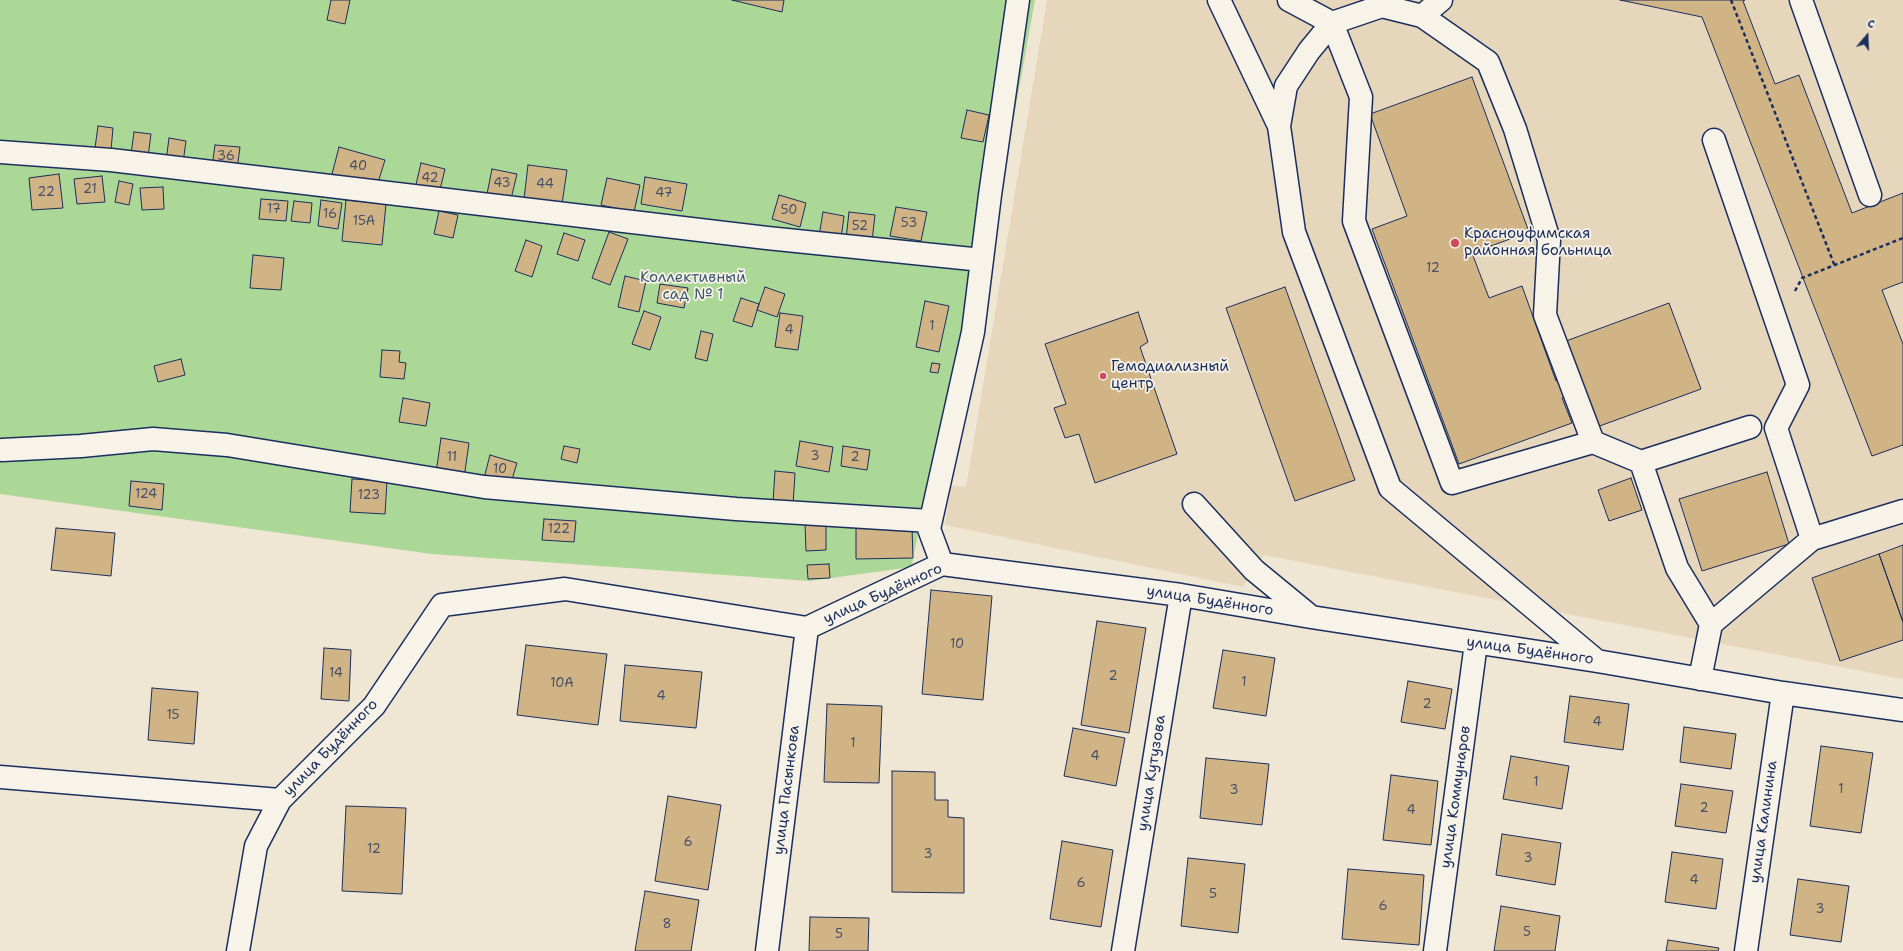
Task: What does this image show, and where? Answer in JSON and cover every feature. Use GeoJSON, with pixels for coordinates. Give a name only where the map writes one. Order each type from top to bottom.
{"type":"FeatureCollection","features":[{"type":"Feature","properties":{"kind":"street"},"geometry":{"type":"LineString","coordinates":[[942,564],[929,529],[930,521],[973,332],[1018,0]]}},
{"type":"Feature","properties":{"kind":"street"},"geometry":{"type":"LineString","coordinates":[[1219,0],[1279,126],[1294,232],[1390,488],[1597,661]]}},
{"type":"Feature","properties":{"kind":"street"},"geometry":{"type":"LineString","coordinates":[[1289,0],[1332,23],[1361,97],[1354,221],[1452,484],[1593,442],[1641,462],[1750,427]]}},
{"type":"Feature","properties":{"kind":"street"},"geometry":{"type":"LineString","coordinates":[[1422,16],[1441,0]]}},
{"type":"Feature","properties":{"kind":"street"},"geometry":{"type":"LineString","coordinates":[[1801,0],[1870,196]]}},
{"type":"Feature","properties":{"kind":"street"},"geometry":{"type":"LineString","coordinates":[[1279,126],[1286,86],[1310,50],[1332,23],[1382,3],[1422,16],[1488,62],[1516,129],[1549,240],[1545,315],[1593,442]]}},
{"type":"Feature","properties":{"kind":"street"},"geometry":{"type":"LineString","coordinates":[[1714,140],[1798,385],[1776,428],[1812,539]]}},
{"type":"Feature","properties":{"kind":"street"},"geometry":{"type":"LineString","coordinates":[[0,152],[111,160],[744,235],[982,260]]}},
{"type":"Feature","properties":{"kind":"street"},"geometry":{"type":"LineString","coordinates":[[2,450],[81,446],[153,439],[227,445],[484,487],[736,509],[930,521]]}},
{"type":"Feature","properties":{"kind":"street"},"geometry":{"type":"LineString","coordinates":[[1641,462],[1677,568],[1711,624]]}},
{"type":"Feature","properties":{"kind":"street"},"geometry":{"type":"LineString","coordinates":[[1194,504],[1254,570],[1311,617]]}},
{"type":"Feature","properties":{"kind":"street"},"geometry":{"type":"LineString","coordinates":[[1700,679],[1711,624],[1812,539],[1903,511]]}},
{"type":"Feature","properties":{"kind":"street","name":"улица Будённого"},"geometry":{"type":"LineString","coordinates":[[0,777],[280,800],[374,706],[442,604],[565,589],[807,628],[942,564],[1181,595],[1311,617],[1597,661],[1783,693],[1903,710]]}},
{"type":"Feature","properties":{"kind":"street","name":"улица Кутузова"},"geometry":{"type":"LineString","coordinates":[[1124,951],[1181,595]]}},
{"type":"Feature","properties":{"kind":"street","name":"улица Пасынкова"},"geometry":{"type":"LineString","coordinates":[[767,951],[807,628]]}},
{"type":"Feature","properties":{"kind":"street","name":"улица Коммунаров"},"geometry":{"type":"LineString","coordinates":[[1435,951],[1476,643]]}},
{"type":"Feature","properties":{"kind":"street","name":"улица Калинина"},"geometry":{"type":"LineString","coordinates":[[1746,951],[1783,693]]}},
{"type":"Feature","properties":{"kind":"street"},"geometry":{"type":"LineString","coordinates":[[238,951],[256,846],[280,800]]}},
{"type":"Feature","properties":{"kind":"path"},"geometry":{"type":"LineString","coordinates":[[1731,0],[1834,264]]}},
{"type":"Feature","properties":{"kind":"path"},"geometry":{"type":"LineString","coordinates":[[1802,278],[1834,264],[1903,238]]}},
{"type":"Feature","properties":{"kind":"shaded area","name":"Красноуфимская районная больница"},"geometry":{"type":"Polygon","coordinates":[[[1047,0],[1903,0],[1903,679],[1264,555],[1243,587],[945,525],[951,486],[966,487],[1047,0]]]}},
{"type":"Feature","properties":{"kind":"green space","name":"Коллективный сад № 1"},"geometry":{"type":"Polygon","coordinates":[[[0,0],[1035,0],[940,529],[919,529],[912,567],[809,581],[432,554],[0,494],[0,0]]]}},
{"type":"Feature","properties":{"kind":"building"},"geometry":{"type":"Polygon","coordinates":[[[331,0],[350,0],[345,24],[327,20],[331,0]]]}},
{"type":"Feature","properties":{"kind":"building"},"geometry":{"type":"Polygon","coordinates":[[[732,0],[784,0],[782,12],[732,0]]]}},
{"type":"Feature","properties":{"kind":"building"},"geometry":{"type":"Polygon","coordinates":[[[1620,0],[1745,0],[1743,1],[1775,84],[1799,75],[1852,213],[1903,193],[1903,282],[1882,290],[1903,344],[1903,445],[1872,456],[1702,17],[1620,0]]]}},
{"type":"Feature","properties":{"kind":"building"},"geometry":{"type":"Polygon","coordinates":[[[1472,77],[1529,232],[1472,253],[1489,298],[1522,286],[1556,381],[1578,372],[1566,341],[1669,303],[1701,389],[1597,427],[1584,390],[1562,398],[1572,423],[1459,464],[1372,229],[1407,216],[1370,114],[1472,77]]]}},
{"type":"Feature","properties":{"kind":"building"},"geometry":{"type":"Polygon","coordinates":[[[967,110],[989,115],[983,142],[961,138],[967,110]]]}},
{"type":"Feature","properties":{"kind":"building"},"geometry":{"type":"Polygon","coordinates":[[[98,126],[113,128],[111,150],[95,148],[98,126]]]}},
{"type":"Feature","properties":{"kind":"building"},"geometry":{"type":"Polygon","coordinates":[[[134,132],[151,134],[148,157],[131,154],[134,132]]]}},
{"type":"Feature","properties":{"kind":"building"},"geometry":{"type":"Polygon","coordinates":[[[169,138],[186,141],[183,163],[166,161],[169,138]]]}},
{"type":"Feature","properties":{"kind":"building"},"geometry":{"type":"Polygon","coordinates":[[[215,145],[240,147],[237,170],[212,167],[215,145]]]}},
{"type":"Feature","properties":{"kind":"building"},"geometry":{"type":"Polygon","coordinates":[[[339,147],[385,160],[377,186],[332,174],[339,147]]]}},
{"type":"Feature","properties":{"kind":"building"},"geometry":{"type":"Polygon","coordinates":[[[421,163],[445,169],[439,194],[415,189],[421,163]]]}},
{"type":"Feature","properties":{"kind":"building"},"geometry":{"type":"Polygon","coordinates":[[[528,165],[567,170],[562,204],[524,199],[528,165]]]}},
{"type":"Feature","properties":{"kind":"building"},"geometry":{"type":"Polygon","coordinates":[[[492,169],[517,174],[511,199],[487,194],[492,169]]]}},
{"type":"Feature","properties":{"kind":"building"},"geometry":{"type":"Polygon","coordinates":[[[59,174],[63,208],[32,210],[29,178],[59,174]]]}},
{"type":"Feature","properties":{"kind":"building"},"geometry":{"type":"Polygon","coordinates":[[[102,176],[105,202],[77,204],[74,179],[102,176]]]}},
{"type":"Feature","properties":{"kind":"building"},"geometry":{"type":"Polygon","coordinates":[[[645,177],[687,184],[682,211],[641,204],[645,177]]]}},
{"type":"Feature","properties":{"kind":"building"},"geometry":{"type":"Polygon","coordinates":[[[607,178],[640,185],[634,212],[601,205],[607,178]]]}},
{"type":"Feature","properties":{"kind":"building"},"geometry":{"type":"Polygon","coordinates":[[[119,181],[133,184],[129,205],[115,202],[119,181]]]}},
{"type":"Feature","properties":{"kind":"building"},"geometry":{"type":"Polygon","coordinates":[[[163,187],[164,209],[142,210],[140,188],[163,187]]]}},
{"type":"Feature","properties":{"kind":"building"},"geometry":{"type":"Polygon","coordinates":[[[779,195],[806,203],[800,227],[772,219],[779,195]]]}},
{"type":"Feature","properties":{"kind":"building"},"geometry":{"type":"Polygon","coordinates":[[[261,199],[288,201],[286,221],[259,219],[261,199]]]}},
{"type":"Feature","properties":{"kind":"building"},"geometry":{"type":"Polygon","coordinates":[[[321,200],[342,203],[338,229],[318,226],[321,200]]]}},
{"type":"Feature","properties":{"kind":"building"},"geometry":{"type":"Polygon","coordinates":[[[346,200],[386,204],[382,245],[342,241],[346,200]]]}},
{"type":"Feature","properties":{"kind":"building"},"geometry":{"type":"Polygon","coordinates":[[[294,201],[312,203],[310,223],[291,221],[294,201]]]}},
{"type":"Feature","properties":{"kind":"building"},"geometry":{"type":"Polygon","coordinates":[[[896,207],[927,212],[921,241],[890,236],[896,207]]]}},
{"type":"Feature","properties":{"kind":"building"},"geometry":{"type":"Polygon","coordinates":[[[439,211],[458,215],[453,238],[434,234],[439,211]]]}},
{"type":"Feature","properties":{"kind":"building"},"geometry":{"type":"Polygon","coordinates":[[[823,212],[844,216],[841,239],[819,236],[823,212]]]}},
{"type":"Feature","properties":{"kind":"building"},"geometry":{"type":"Polygon","coordinates":[[[849,212],[875,215],[872,241],[846,239],[849,212]]]}},
{"type":"Feature","properties":{"kind":"building"},"geometry":{"type":"Polygon","coordinates":[[[609,232],[628,239],[610,285],[592,278],[609,232]]]}},
{"type":"Feature","properties":{"kind":"building"},"geometry":{"type":"Polygon","coordinates":[[[564,233],[585,240],[578,261],[557,254],[564,233]]]}},
{"type":"Feature","properties":{"kind":"building"},"geometry":{"type":"Polygon","coordinates":[[[526,240],[542,246],[532,277],[515,271],[526,240]]]}},
{"type":"Feature","properties":{"kind":"building"},"geometry":{"type":"Polygon","coordinates":[[[253,255],[284,258],[281,290],[250,288],[253,255]]]}},
{"type":"Feature","properties":{"kind":"building"},"geometry":{"type":"Polygon","coordinates":[[[625,276],[646,281],[639,312],[618,307],[625,276]]]}},
{"type":"Feature","properties":{"kind":"building"},"geometry":{"type":"Polygon","coordinates":[[[660,284],[688,288],[684,308],[657,303],[660,284]]]}},
{"type":"Feature","properties":{"kind":"building"},"geometry":{"type":"Polygon","coordinates":[[[765,287],[785,294],[777,317],[757,310],[765,287]]]}},
{"type":"Feature","properties":{"kind":"building"},"geometry":{"type":"Polygon","coordinates":[[[1285,287],[1355,480],[1295,501],[1226,308],[1285,287]]]}},
{"type":"Feature","properties":{"kind":"building"},"geometry":{"type":"Polygon","coordinates":[[[741,298],[759,304],[752,327],[733,321],[741,298]]]}},
{"type":"Feature","properties":{"kind":"building"},"geometry":{"type":"Polygon","coordinates":[[[925,301],[949,306],[939,352],[916,347],[925,301]]]}},
{"type":"Feature","properties":{"kind":"building"},"geometry":{"type":"Polygon","coordinates":[[[644,311],[661,317],[650,350],[632,344],[644,311]]]}},
{"type":"Feature","properties":{"kind":"building","name":"Гемодиализный центр"},"geometry":{"type":"Polygon","coordinates":[[[1138,312],[1148,342],[1140,347],[1177,454],[1095,483],[1079,434],[1065,438],[1054,408],[1066,404],[1045,344],[1138,312]]]}},
{"type":"Feature","properties":{"kind":"building"},"geometry":{"type":"Polygon","coordinates":[[[780,313],[803,316],[798,350],[775,347],[780,313]]]}},
{"type":"Feature","properties":{"kind":"building"},"geometry":{"type":"Polygon","coordinates":[[[701,331],[713,334],[707,361],[695,358],[701,331]]]}},
{"type":"Feature","properties":{"kind":"building"},"geometry":{"type":"Polygon","coordinates":[[[382,350],[400,351],[399,362],[406,363],[404,379],[380,377],[382,350]]]}},
{"type":"Feature","properties":{"kind":"building"},"geometry":{"type":"Polygon","coordinates":[[[181,359],[185,375],[158,382],[154,366],[181,359]]]}},
{"type":"Feature","properties":{"kind":"building"},"geometry":{"type":"Polygon","coordinates":[[[932,363],[940,364],[938,373],[930,372],[932,363]]]}},
{"type":"Feature","properties":{"kind":"building"},"geometry":{"type":"Polygon","coordinates":[[[403,398],[430,403],[426,426],[399,422],[403,398]]]}},
{"type":"Feature","properties":{"kind":"building"},"geometry":{"type":"Polygon","coordinates":[[[441,438],[469,443],[464,478],[436,473],[441,438]]]}},
{"type":"Feature","properties":{"kind":"building"},"geometry":{"type":"Polygon","coordinates":[[[800,441],[833,447],[829,472],[796,466],[800,441]]]}},
{"type":"Feature","properties":{"kind":"building"},"geometry":{"type":"Polygon","coordinates":[[[564,446],[580,449],[577,463],[561,459],[564,446]]]}},
{"type":"Feature","properties":{"kind":"building"},"geometry":{"type":"Polygon","coordinates":[[[843,446],[870,450],[867,470],[841,466],[843,446]]]}},
{"type":"Feature","properties":{"kind":"building"},"geometry":{"type":"Polygon","coordinates":[[[490,455],[517,463],[510,486],[484,478],[490,455]]]}},
{"type":"Feature","properties":{"kind":"building"},"geometry":{"type":"Polygon","coordinates":[[[775,471],[795,473],[793,505],[773,503],[775,471]]]}},
{"type":"Feature","properties":{"kind":"building"},"geometry":{"type":"Polygon","coordinates":[[[1767,472],[1789,544],[1702,571],[1679,499],[1767,472]]]}},
{"type":"Feature","properties":{"kind":"building"},"geometry":{"type":"Polygon","coordinates":[[[1631,478],[1642,510],[1609,521],[1598,490],[1631,478]]]}},
{"type":"Feature","properties":{"kind":"building"},"geometry":{"type":"Polygon","coordinates":[[[352,479],[387,481],[385,514],[350,512],[352,479]]]}},
{"type":"Feature","properties":{"kind":"building"},"geometry":{"type":"Polygon","coordinates":[[[131,481],[164,484],[162,510],[129,506],[131,481]]]}},
{"type":"Feature","properties":{"kind":"building"},"geometry":{"type":"Polygon","coordinates":[[[544,519],[576,521],[574,542],[542,540],[544,519]]]}},
{"type":"Feature","properties":{"kind":"building"},"geometry":{"type":"Polygon","coordinates":[[[805,523],[826,523],[826,550],[806,551],[805,523]]]}},
{"type":"Feature","properties":{"kind":"building"},"geometry":{"type":"Polygon","coordinates":[[[856,527],[912,527],[913,558],[856,559],[856,527]]]}},
{"type":"Feature","properties":{"kind":"building"},"geometry":{"type":"Polygon","coordinates":[[[56,528],[115,533],[111,576],[51,570],[56,528]]]}},
{"type":"Feature","properties":{"kind":"building"},"geometry":{"type":"Polygon","coordinates":[[[1903,545],[1903,622],[1879,554],[1903,545]]]}},
{"type":"Feature","properties":{"kind":"building"},"geometry":{"type":"Polygon","coordinates":[[[1879,554],[1903,622],[1903,640],[1840,661],[1812,578],[1879,554]]]}},
{"type":"Feature","properties":{"kind":"building"},"geometry":{"type":"Polygon","coordinates":[[[829,564],[830,578],[808,579],[807,565],[829,564]]]}},
{"type":"Feature","properties":{"kind":"building"},"geometry":{"type":"Polygon","coordinates":[[[931,590],[992,596],[983,700],[922,694],[931,590]]]}},
{"type":"Feature","properties":{"kind":"building"},"geometry":{"type":"Polygon","coordinates":[[[1097,621],[1146,628],[1129,733],[1081,725],[1097,621]]]}},
{"type":"Feature","properties":{"kind":"building"},"geometry":{"type":"Polygon","coordinates":[[[526,645],[607,654],[598,725],[517,715],[526,645]]]}},
{"type":"Feature","properties":{"kind":"building"},"geometry":{"type":"Polygon","coordinates":[[[324,648],[351,650],[349,701],[321,699],[324,648]]]}},
{"type":"Feature","properties":{"kind":"building"},"geometry":{"type":"Polygon","coordinates":[[[1223,650],[1275,658],[1266,716],[1213,708],[1223,650]]]}},
{"type":"Feature","properties":{"kind":"building"},"geometry":{"type":"Polygon","coordinates":[[[625,665],[702,672],[696,728],[620,721],[625,665]]]}},
{"type":"Feature","properties":{"kind":"building"},"geometry":{"type":"Polygon","coordinates":[[[1408,681],[1452,689],[1445,729],[1401,722],[1408,681]]]}},
{"type":"Feature","properties":{"kind":"building"},"geometry":{"type":"Polygon","coordinates":[[[152,688],[198,692],[194,744],[148,740],[152,688]]]}},
{"type":"Feature","properties":{"kind":"building"},"geometry":{"type":"Polygon","coordinates":[[[1570,696],[1629,704],[1623,750],[1564,742],[1570,696]]]}},
{"type":"Feature","properties":{"kind":"building"},"geometry":{"type":"Polygon","coordinates":[[[827,704],[882,706],[879,783],[824,782],[827,704]]]}},
{"type":"Feature","properties":{"kind":"building"},"geometry":{"type":"Polygon","coordinates":[[[1684,727],[1736,734],[1731,769],[1680,762],[1684,727]]]}},
{"type":"Feature","properties":{"kind":"building"},"geometry":{"type":"Polygon","coordinates":[[[1073,728],[1125,738],[1116,786],[1064,776],[1073,728]]]}},
{"type":"Feature","properties":{"kind":"building"},"geometry":{"type":"Polygon","coordinates":[[[1821,746],[1873,753],[1861,833],[1810,826],[1821,746]]]}},
{"type":"Feature","properties":{"kind":"building"},"geometry":{"type":"Polygon","coordinates":[[[1511,756],[1569,766],[1562,809],[1503,799],[1511,756]]]}},
{"type":"Feature","properties":{"kind":"building"},"geometry":{"type":"Polygon","coordinates":[[[1206,758],[1269,764],[1262,825],[1200,818],[1206,758]]]}},
{"type":"Feature","properties":{"kind":"building"},"geometry":{"type":"Polygon","coordinates":[[[892,771],[935,772],[935,800],[948,800],[948,817],[964,818],[964,893],[892,892],[892,771]]]}},
{"type":"Feature","properties":{"kind":"building"},"geometry":{"type":"Polygon","coordinates":[[[1391,775],[1438,781],[1431,845],[1383,840],[1391,775]]]}},
{"type":"Feature","properties":{"kind":"building"},"geometry":{"type":"Polygon","coordinates":[[[1681,784],[1733,791],[1726,833],[1675,826],[1681,784]]]}},
{"type":"Feature","properties":{"kind":"building"},"geometry":{"type":"Polygon","coordinates":[[[668,796],[721,805],[708,890],[655,881],[668,796]]]}},
{"type":"Feature","properties":{"kind":"building"},"geometry":{"type":"Polygon","coordinates":[[[346,806],[406,808],[402,894],[342,891],[346,806]]]}},
{"type":"Feature","properties":{"kind":"building"},"geometry":{"type":"Polygon","coordinates":[[[1502,834],[1561,843],[1555,885],[1496,875],[1502,834]]]}},
{"type":"Feature","properties":{"kind":"building"},"geometry":{"type":"Polygon","coordinates":[[[1062,841],[1113,850],[1101,927],[1050,919],[1062,841]]]}},
{"type":"Feature","properties":{"kind":"building"},"geometry":{"type":"Polygon","coordinates":[[[1672,852],[1723,859],[1716,909],[1665,902],[1672,852]]]}},
{"type":"Feature","properties":{"kind":"building"},"geometry":{"type":"Polygon","coordinates":[[[1188,858],[1245,864],[1238,933],[1181,926],[1188,858]]]}},
{"type":"Feature","properties":{"kind":"building"},"geometry":{"type":"Polygon","coordinates":[[[1348,869],[1424,875],[1419,945],[1342,939],[1348,869]]]}},
{"type":"Feature","properties":{"kind":"building"},"geometry":{"type":"Polygon","coordinates":[[[1798,879],[1849,886],[1841,942],[1790,935],[1798,879]]]}},
{"type":"Feature","properties":{"kind":"building"},"geometry":{"type":"Polygon","coordinates":[[[645,891],[699,900],[691,951],[635,951],[645,891]]]}},
{"type":"Feature","properties":{"kind":"building"},"geometry":{"type":"Polygon","coordinates":[[[1501,906],[1560,916],[1555,951],[1494,951],[1501,906]]]}},
{"type":"Feature","properties":{"kind":"building"},"geometry":{"type":"Polygon","coordinates":[[[810,917],[869,918],[868,951],[809,951],[810,917]]]}},
{"type":"Feature","properties":{"kind":"building"},"geometry":{"type":"Polygon","coordinates":[[[1668,940],[1719,948],[1718,951],[1666,951],[1668,940]]]}},
{"type":"Feature","properties":{"kind":"place","name":"Красноуфимская районная больница"},"geometry":{"type":"Point","coordinates":[1455,243]}},
{"type":"Feature","properties":{"kind":"place","name":"Гемодиализный центр"},"geometry":{"type":"Point","coordinates":[1103,376]}}]}
